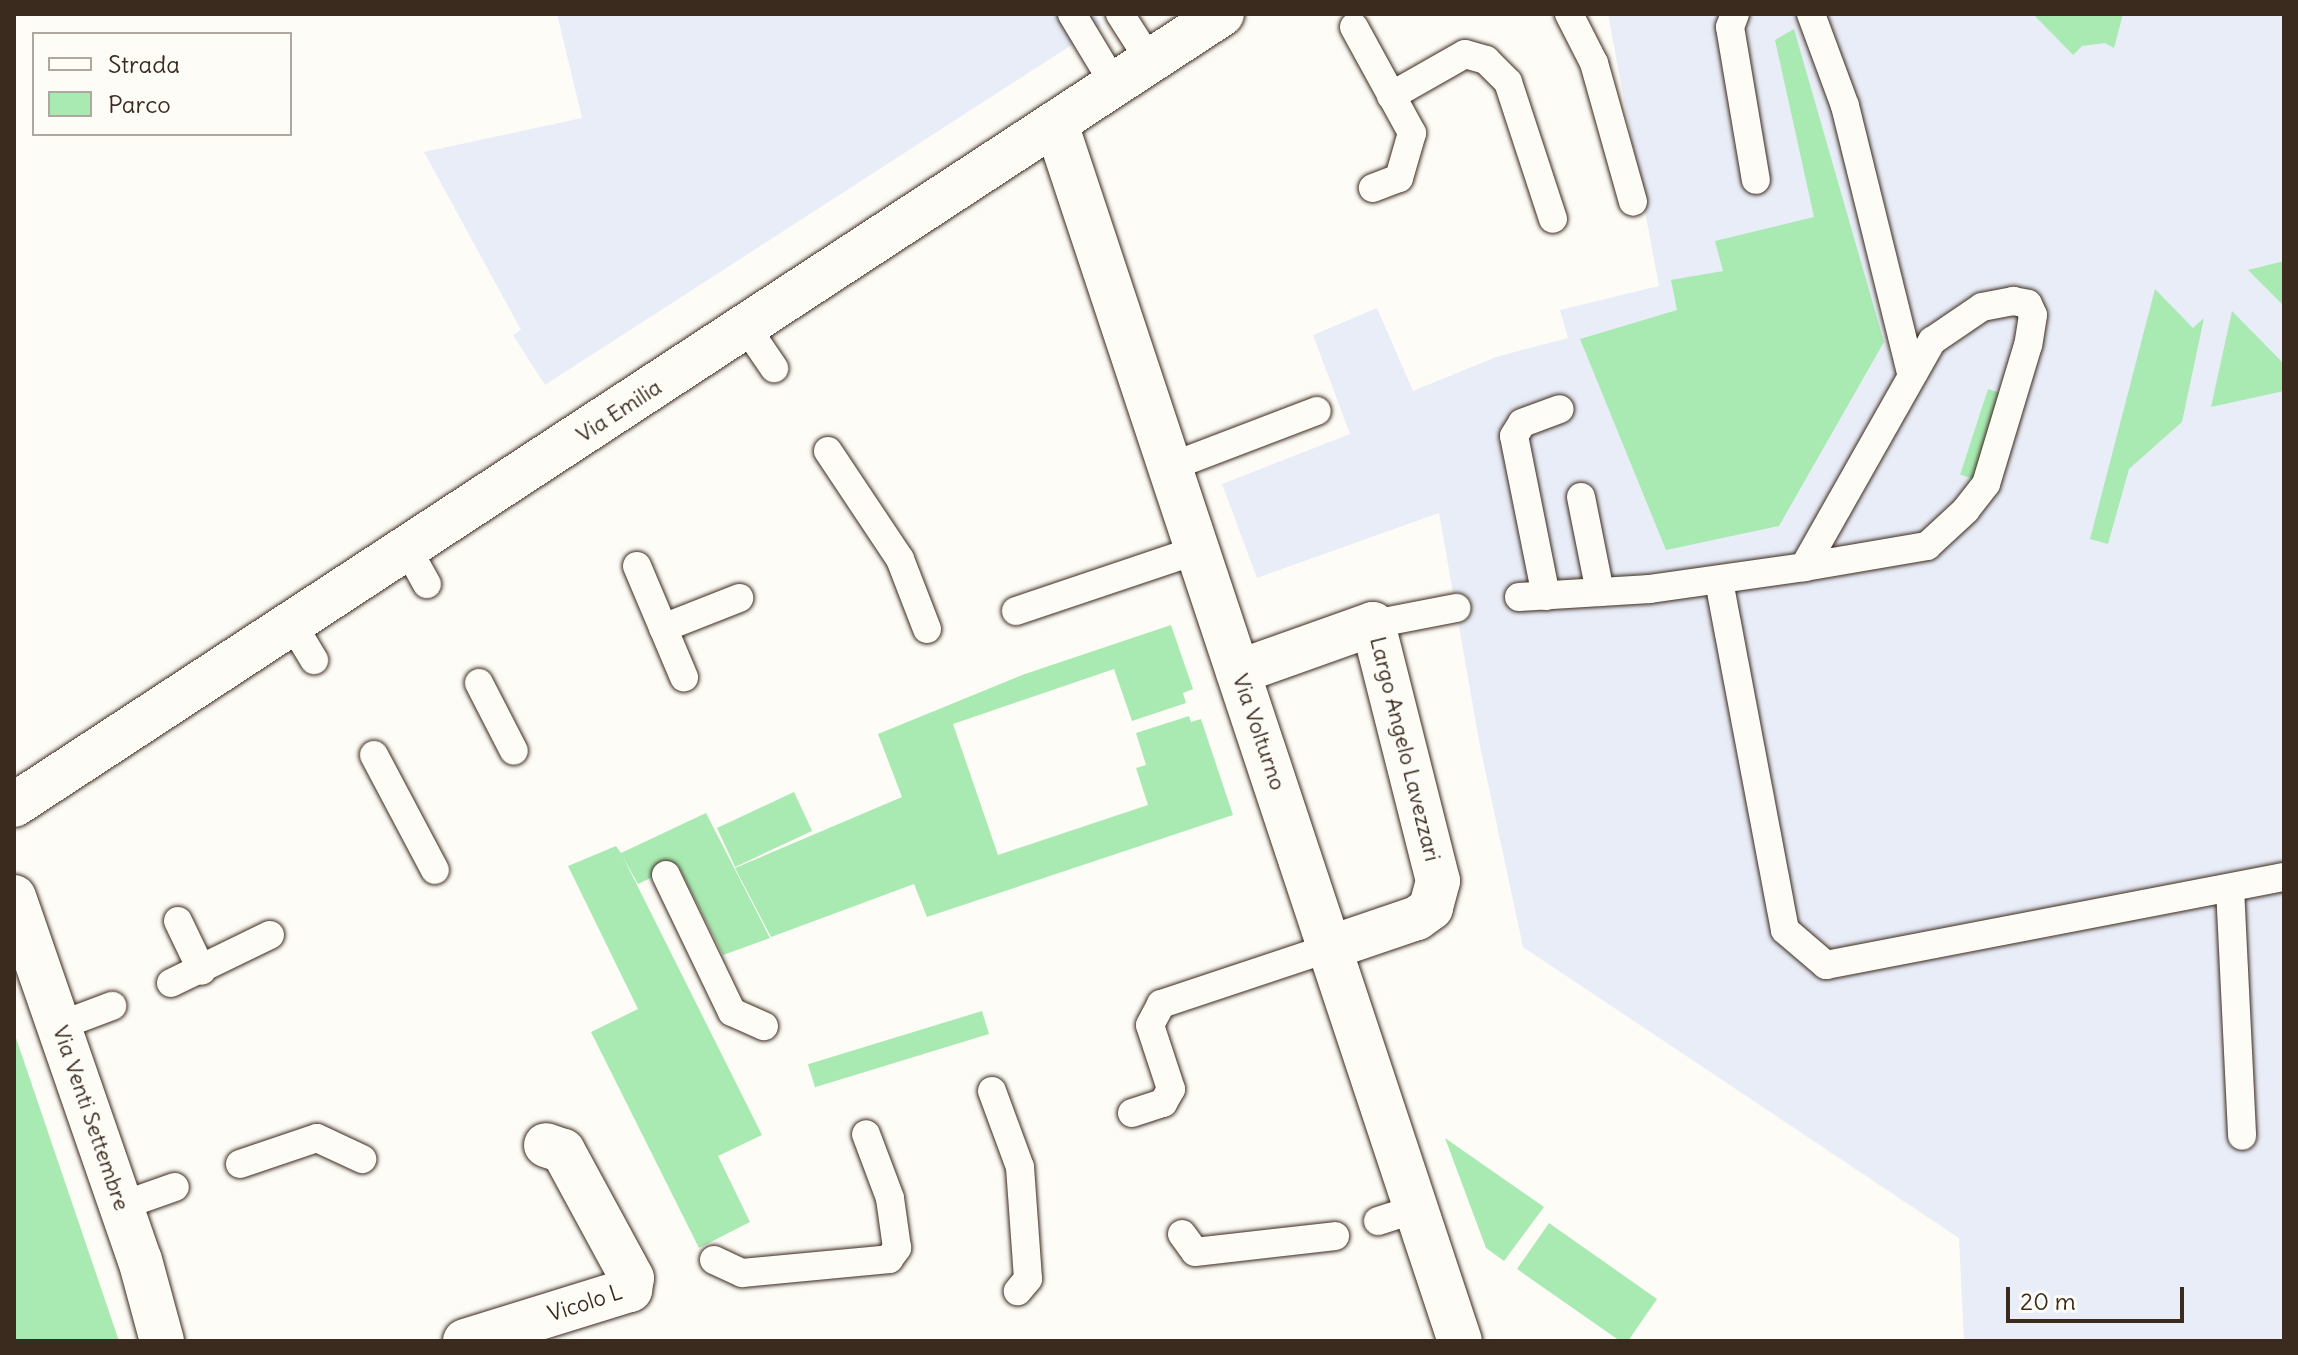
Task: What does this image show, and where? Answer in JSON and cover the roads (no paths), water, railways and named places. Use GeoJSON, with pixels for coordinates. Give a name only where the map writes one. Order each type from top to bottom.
{"type":"FeatureCollection","features":[{"type":"Feature","properties":{"kind":"street","name":"Via Emilia"},"geometry":{"type":"LineString","coordinates":[[14,805],[304,642],[418,567],[746,327],[1222,14]]}},
{"type":"Feature","properties":{"kind":"street","name":"Via Volturno"},"geometry":{"type":"LineString","coordinates":[[1056,124],[1332,947],[1398,1215],[1460,1341]]}},
{"type":"Feature","properties":{"kind":"street","name":"Largo Angelo Lavezzari"},"geometry":{"type":"LineString","coordinates":[[1238,672],[1373,624],[1438,881],[1431,908],[1417,918],[1332,947]]}},
{"type":"Feature","properties":{"kind":"street","name":"Via Venti Settembre"},"geometry":{"type":"LineString","coordinates":[[14,897],[121,1206],[162,1341]]}},
{"type":"Feature","properties":{"kind":"street","name":"Vicolo L"},"geometry":{"type":"LineString","coordinates":[[465,1341],[630,1290],[632,1278],[563,1151],[546,1145]]}},
{"type":"Feature","properties":{"kind":"lane"},"geometry":{"type":"LineString","coordinates":[[1072,14],[1114,84]]}},
{"type":"Feature","properties":{"kind":"lane"},"geometry":{"type":"LineString","coordinates":[[1120,14],[1150,61]]}},
{"type":"Feature","properties":{"kind":"lane"},"geometry":{"type":"LineString","coordinates":[[1569,14],[1594,63],[1633,202]]}},
{"type":"Feature","properties":{"kind":"lane"},"geometry":{"type":"LineString","coordinates":[[1735,14],[1730,27],[1756,180]]}},
{"type":"Feature","properties":{"kind":"lane"},"geometry":{"type":"LineString","coordinates":[[1811,14],[1845,106],[1911,372]]}},
{"type":"Feature","properties":{"kind":"lane"},"geometry":{"type":"LineString","coordinates":[[1354,27],[1412,133],[1399,178],[1373,188]]}},
{"type":"Feature","properties":{"kind":"lane"},"geometry":{"type":"LineString","coordinates":[[1391,96],[1465,54],[1486,60],[1508,82],[1553,219]]}},
{"type":"Feature","properties":{"kind":"lane"},"geometry":{"type":"LineString","coordinates":[[1560,409],[1522,423],[1514,436],[1532,596],[1719,581],[1804,567],[1927,546],[1966,510],[1990,470],[2028,345],[2033,315],[2028,304],[2013,301],[1982,307],[1932,341],[1911,372],[1804,567]]}},
{"type":"Feature","properties":{"kind":"lane"},"geometry":{"type":"LineString","coordinates":[[746,327],[774,368]]}},
{"type":"Feature","properties":{"kind":"lane"},"geometry":{"type":"LineString","coordinates":[[1170,467],[1317,411]]}},
{"type":"Feature","properties":{"kind":"lane"},"geometry":{"type":"LineString","coordinates":[[828,451],[900,559],[927,629]]}},
{"type":"Feature","properties":{"kind":"lane"},"geometry":{"type":"LineString","coordinates":[[1581,497],[1600,592]]}},
{"type":"Feature","properties":{"kind":"lane"},"geometry":{"type":"LineString","coordinates":[[1016,611],[1197,550]]}},
{"type":"Feature","properties":{"kind":"lane"},"geometry":{"type":"LineString","coordinates":[[637,566],[684,677]]}},
{"type":"Feature","properties":{"kind":"lane"},"geometry":{"type":"LineString","coordinates":[[1719,581],[1785,930],[1826,965],[2284,877]]}},
{"type":"Feature","properties":{"kind":"lane"},"geometry":{"type":"LineString","coordinates":[[663,628],[739,598]]}},
{"type":"Feature","properties":{"kind":"lane"},"geometry":{"type":"LineString","coordinates":[[1373,624],[1456,608]]}},
{"type":"Feature","properties":{"kind":"lane"},"geometry":{"type":"LineString","coordinates":[[479,683],[514,751]]}},
{"type":"Feature","properties":{"kind":"lane"},"geometry":{"type":"LineString","coordinates":[[374,755],[435,870]]}},
{"type":"Feature","properties":{"kind":"lane"},"geometry":{"type":"LineString","coordinates":[[666,875],[732,1012],[764,1026]]}},
{"type":"Feature","properties":{"kind":"lane"},"geometry":{"type":"LineString","coordinates":[[2230,888],[2242,1136]]}},
{"type":"Feature","properties":{"kind":"lane"},"geometry":{"type":"LineString","coordinates":[[178,921],[202,971]]}},
{"type":"Feature","properties":{"kind":"lane"},"geometry":{"type":"LineString","coordinates":[[171,983],[202,971],[270,935]]}},
{"type":"Feature","properties":{"kind":"lane"},"geometry":{"type":"LineString","coordinates":[[1132,1113],[1163,1103],[1171,1089],[1150,1025],[1161,1004],[1332,947]]}},
{"type":"Feature","properties":{"kind":"lane"},"geometry":{"type":"LineString","coordinates":[[59,1026],[112,1006]]}},
{"type":"Feature","properties":{"kind":"lane"},"geometry":{"type":"LineString","coordinates":[[992,1091],[1020,1167],[1028,1279],[1018,1291]]}},
{"type":"Feature","properties":{"kind":"lane"},"geometry":{"type":"LineString","coordinates":[[714,1260],[742,1273],[889,1259],[897,1248],[890,1198],[866,1134]]}},
{"type":"Feature","properties":{"kind":"lane"},"geometry":{"type":"LineString","coordinates":[[240,1164],[317,1138],[362,1159]]}},
{"type":"Feature","properties":{"kind":"lane"},"geometry":{"type":"LineString","coordinates":[[121,1206],[175,1187]]}},
{"type":"Feature","properties":{"kind":"lane"},"geometry":{"type":"LineString","coordinates":[[1182,1234],[1195,1252],[1335,1236]]}}]}
